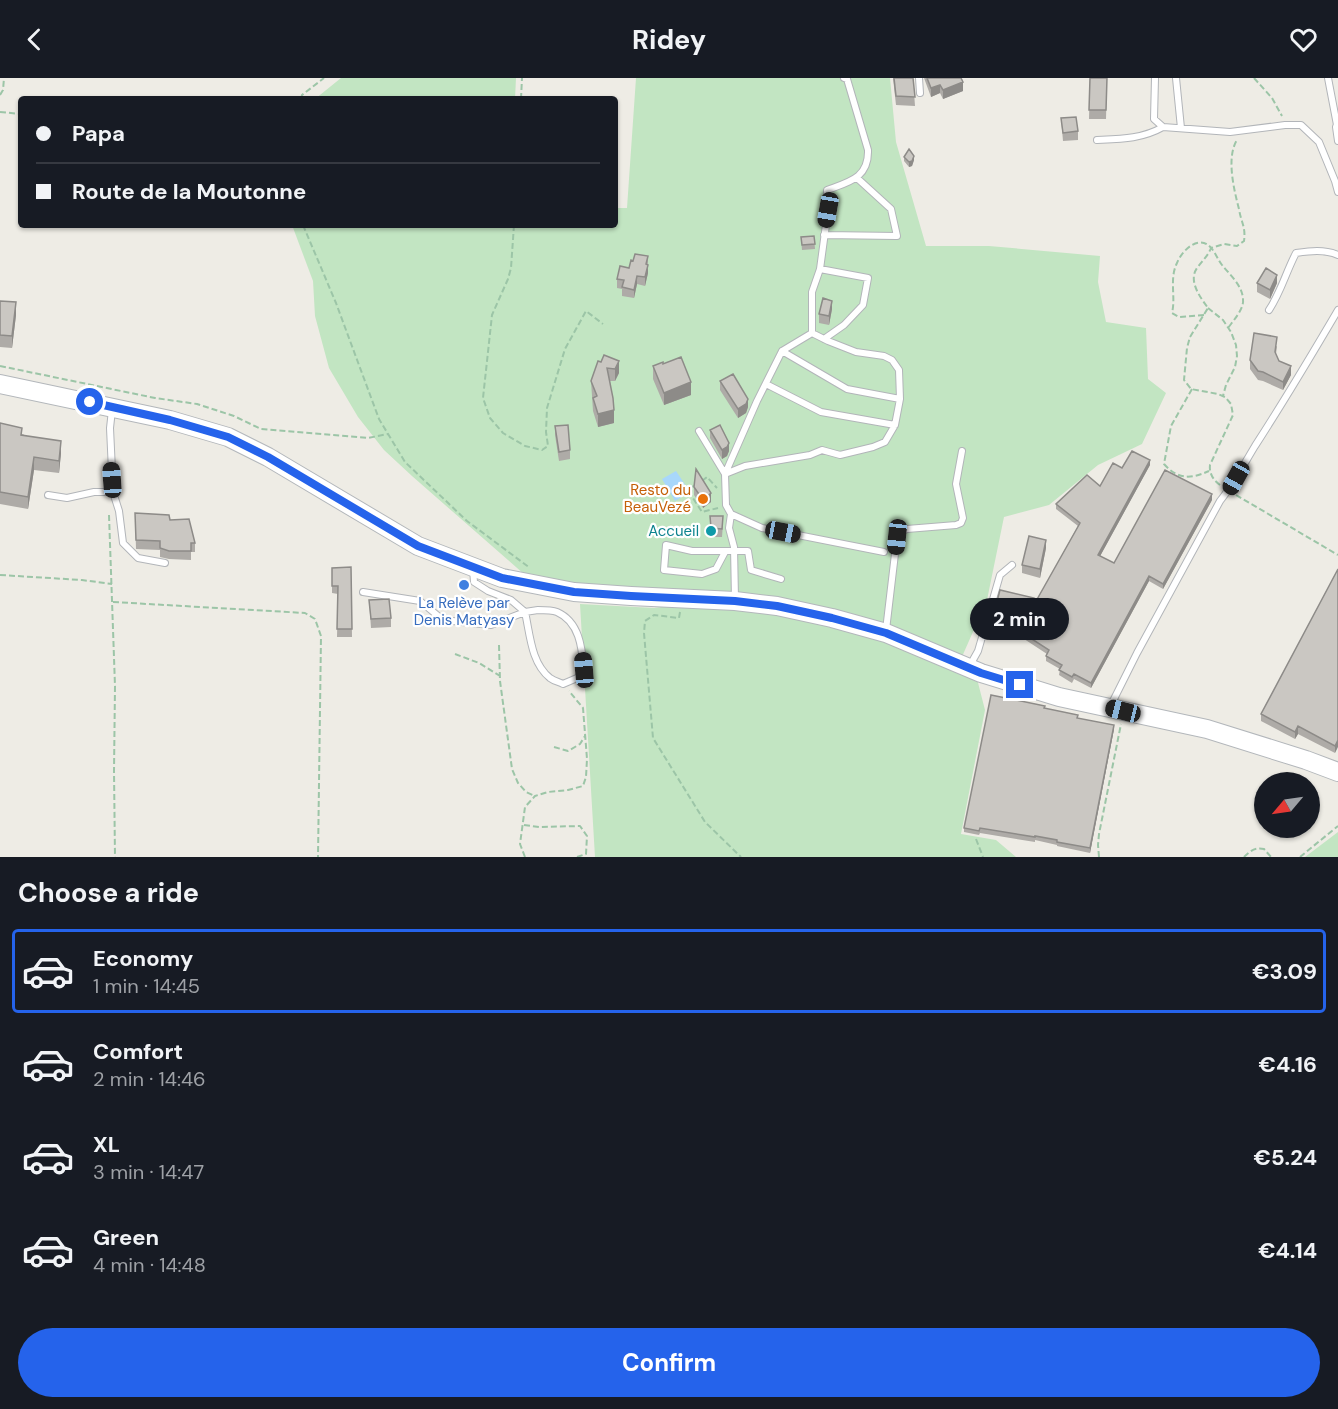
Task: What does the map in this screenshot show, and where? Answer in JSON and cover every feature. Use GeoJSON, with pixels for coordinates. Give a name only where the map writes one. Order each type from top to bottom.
{"type":"FeatureCollection","features":[{"type":"Feature","properties":{"kind":"main road"},"geometry":{"type":"LineString","coordinates":[[0,384],[170,420],[228,437],[268,457],[418,546],[502,578],[574,592],[735,601],[832,618],[886,633],[981,673],[1059,697],[1207,729],[1338,772]]}},
{"type":"Feature","properties":{"kind":"lane"},"geometry":{"type":"LineString","coordinates":[[812,333],[812,292],[820,269],[828,210],[827,190],[857,178],[868,160],[868,150],[847,79],[844,78]]}},
{"type":"Feature","properties":{"kind":"lane"},"geometry":{"type":"LineString","coordinates":[[919,78],[920,93]]}},
{"type":"Feature","properties":{"kind":"lane"},"geometry":{"type":"LineString","coordinates":[[1155,78],[1154,119],[1163,127]]}},
{"type":"Feature","properties":{"kind":"lane"},"geometry":{"type":"LineString","coordinates":[[1176,78],[1181,128]]}},
{"type":"Feature","properties":{"kind":"lane"},"geometry":{"type":"LineString","coordinates":[[1328,78],[1337,123],[1338,141]]}},
{"type":"Feature","properties":{"kind":"lane"},"geometry":{"type":"LineString","coordinates":[[1097,140],[1132,138],[1163,127],[1230,132],[1301,125],[1319,142],[1338,192]]}},
{"type":"Feature","properties":{"kind":"lane"},"geometry":{"type":"LineString","coordinates":[[824,235],[897,236],[891,209],[857,178]]}},
{"type":"Feature","properties":{"kind":"lane"},"geometry":{"type":"LineString","coordinates":[[1269,310],[1281,289],[1296,253],[1326,251],[1338,255]]}},
{"type":"Feature","properties":{"kind":"lane"},"geometry":{"type":"LineString","coordinates":[[820,269],[868,278],[863,305],[844,325],[824,339]]}},
{"type":"Feature","properties":{"kind":"lane"},"geometry":{"type":"LineString","coordinates":[[1116,710],[1189,558],[1220,501],[1229,490],[1338,310]]}},
{"type":"Feature","properties":{"kind":"lane"},"geometry":{"type":"LineString","coordinates":[[725,474],[745,466],[810,455],[822,450],[840,455],[885,442],[895,425],[900,399],[899,370],[892,360],[884,356],[856,352],[812,333]]}},
{"type":"Feature","properties":{"kind":"lane"},"geometry":{"type":"LineString","coordinates":[[812,333],[782,351],[725,474],[726,505],[731,514],[762,528],[884,552]]}},
{"type":"Feature","properties":{"kind":"lane"},"geometry":{"type":"LineString","coordinates":[[782,351],[847,389],[900,399]]}},
{"type":"Feature","properties":{"kind":"lane"},"geometry":{"type":"LineString","coordinates":[[766,384],[821,412],[895,425]]}},
{"type":"Feature","properties":{"kind":"lane"},"geometry":{"type":"LineString","coordinates":[[112,407],[110,428],[113,492],[119,511],[123,543],[138,558],[165,563]]}},
{"type":"Feature","properties":{"kind":"lane"},"geometry":{"type":"LineString","coordinates":[[699,431],[725,474]]}},
{"type":"Feature","properties":{"kind":"lane"},"geometry":{"type":"LineString","coordinates":[[886,633],[897,537],[900,532],[907,529],[961,523],[963,518],[956,484],[962,451]]}},
{"type":"Feature","properties":{"kind":"lane"},"geometry":{"type":"LineString","coordinates":[[48,495],[67,498],[94,492],[113,492]]}},
{"type":"Feature","properties":{"kind":"lane"},"geometry":{"type":"LineString","coordinates":[[731,514],[729,528],[734,551],[735,601]]}},
{"type":"Feature","properties":{"kind":"lane"},"geometry":{"type":"LineString","coordinates":[[725,552],[716,569],[702,574],[664,570],[666,545],[692,551],[748,551],[751,570],[781,579]]}},
{"type":"Feature","properties":{"kind":"lane"},"geometry":{"type":"LineString","coordinates":[[969,668],[978,651],[1000,575],[1012,565]]}},
{"type":"Feature","properties":{"kind":"lane"},"geometry":{"type":"LineString","coordinates":[[363,591],[420,601],[442,620],[491,625],[525,612],[538,610],[556,612],[570,622],[581,644],[584,670],[578,678],[563,684],[550,678],[539,665],[532,648],[525,612],[511,600],[488,591],[474,582],[473,567]]}},
{"type":"Feature","properties":{"kind":"path"},"geometry":{"type":"LineString","coordinates":[[0,95],[4,78]]}},
{"type":"Feature","properties":{"kind":"path"},"geometry":{"type":"LineString","coordinates":[[301,96],[324,78]]}},
{"type":"Feature","properties":{"kind":"path"},"geometry":{"type":"LineString","coordinates":[[521,96],[522,78]]}},
{"type":"Feature","properties":{"kind":"path"},"geometry":{"type":"LineString","coordinates":[[1254,78],[1272,98],[1280,111],[1284,125]]}},
{"type":"Feature","properties":{"kind":"path"},"geometry":{"type":"LineString","coordinates":[[0,112],[18,114]]}},
{"type":"Feature","properties":{"kind":"path"},"geometry":{"type":"LineString","coordinates":[[1211,248],[1224,244],[1237,246],[1244,241],[1246,232],[1239,211],[1231,156],[1238,131]]}},
{"type":"Feature","properties":{"kind":"path"},"geometry":{"type":"LineString","coordinates":[[304,228],[336,303],[379,419],[405,462],[467,521],[531,569]]}},
{"type":"Feature","properties":{"kind":"path"},"geometry":{"type":"LineString","coordinates":[[514,228],[511,268],[492,315],[483,398],[490,418],[503,433],[525,446],[542,450],[548,446],[547,408],[565,350],[586,311],[603,324]]}},
{"type":"Feature","properties":{"kind":"path"},"geometry":{"type":"LineString","coordinates":[[1204,315],[1179,317],[1172,313],[1172,287],[1176,264],[1188,247],[1197,243],[1211,248],[1238,284],[1244,298],[1243,305],[1228,328]]}},
{"type":"Feature","properties":{"kind":"path"},"geometry":{"type":"LineString","coordinates":[[1211,248],[1209,254],[1195,270],[1194,278],[1196,287],[1208,308],[1223,320],[1236,345],[1235,367],[1223,396]]}},
{"type":"Feature","properties":{"kind":"path"},"geometry":{"type":"LineString","coordinates":[[1208,308],[1186,348],[1184,380],[1192,389],[1223,396],[1231,404],[1233,415],[1209,465],[1209,471],[1215,481],[1338,555]]}},
{"type":"Feature","properties":{"kind":"path"},"geometry":{"type":"LineString","coordinates":[[0,366],[155,398],[197,404],[234,416],[261,429],[368,438],[388,434]]}},
{"type":"Feature","properties":{"kind":"path"},"geometry":{"type":"LineString","coordinates":[[1192,389],[1171,426],[1164,464],[1171,472],[1185,477],[1199,476],[1209,471]]}},
{"type":"Feature","properties":{"kind":"path"},"geometry":{"type":"LineString","coordinates":[[707,477],[692,487],[691,495],[702,512],[726,505]]}},
{"type":"Feature","properties":{"kind":"path"},"geometry":{"type":"LineString","coordinates":[[110,515],[115,686],[115,857]]}},
{"type":"Feature","properties":{"kind":"path"},"geometry":{"type":"LineString","coordinates":[[0,575],[112,584]]}},
{"type":"Feature","properties":{"kind":"path"},"geometry":{"type":"LineString","coordinates":[[676,597],[680,611],[679,618],[654,615],[645,621],[644,633],[653,738],[705,822],[741,857]]}},
{"type":"Feature","properties":{"kind":"path"},"geometry":{"type":"LineString","coordinates":[[113,602],[305,613],[315,619],[321,636],[318,857]]}},
{"type":"Feature","properties":{"kind":"path"},"geometry":{"type":"LineString","coordinates":[[499,645],[500,676],[512,769],[518,783],[526,792],[535,796]]}},
{"type":"Feature","properties":{"kind":"path"},"geometry":{"type":"LineString","coordinates":[[455,654],[479,663],[500,676]]}},
{"type":"Feature","properties":{"kind":"path"},"geometry":{"type":"LineString","coordinates":[[525,857],[520,844],[525,807],[535,796],[583,786],[586,777],[583,708],[563,684]]}},
{"type":"Feature","properties":{"kind":"path"},"geometry":{"type":"LineString","coordinates":[[1099,857],[1099,834],[1116,710]]}},
{"type":"Feature","properties":{"kind":"path"},"geometry":{"type":"LineString","coordinates":[[554,747],[568,751],[580,744],[585,736]]}},
{"type":"Feature","properties":{"kind":"path"},"geometry":{"type":"LineString","coordinates":[[523,825],[580,826],[587,836],[586,854],[578,857]]}},
{"type":"Feature","properties":{"kind":"path"},"geometry":{"type":"LineString","coordinates":[[1300,857],[1338,826]]}},
{"type":"Feature","properties":{"kind":"path"},"geometry":{"type":"LineString","coordinates":[[976,839],[983,857]]}},
{"type":"Feature","properties":{"kind":"path"},"geometry":{"type":"LineString","coordinates":[[1244,857],[1248,852],[1257,848],[1264,849],[1271,857]]}},
{"type":"Feature","properties":{"kind":"green space"},"geometry":{"type":"Polygon","coordinates":[[[341,78],[516,78],[515,96],[319,96],[341,78]]]}},
{"type":"Feature","properties":{"kind":"green space"},"geometry":{"type":"Polygon","coordinates":[[[636,78],[890,78],[896,142],[926,246],[989,246],[1100,256],[1098,282],[1106,322],[1146,328],[1148,379],[1166,393],[1142,444],[1098,465],[1049,505],[1004,517],[987,600],[961,659],[874,624],[593,587],[525,575],[384,450],[358,417],[329,368],[315,316],[313,281],[293,228],[618,228],[618,208],[627,208],[636,78]]]}},
{"type":"Feature","properties":{"kind":"green space"},"geometry":{"type":"Polygon","coordinates":[[[688,603],[779,610],[879,636],[976,675],[985,710],[961,834],[996,840],[1016,857],[595,857],[580,604],[654,608],[688,603]]]}},
{"type":"Feature","properties":{"kind":"green space"},"geometry":{"type":"Polygon","coordinates":[[[1338,832],[1338,857],[1305,857],[1338,832]]]}},
{"type":"Feature","properties":{"kind":"water"},"geometry":{"type":"Polygon","coordinates":[[[676,471],[690,492],[675,501],[662,479],[676,471]]]}},
{"type":"Feature","properties":{"kind":"building"},"geometry":{"type":"Polygon","coordinates":[[[894,78],[913,78],[915,97],[896,96],[894,78]]]}},
{"type":"Feature","properties":{"kind":"building"},"geometry":{"type":"Polygon","coordinates":[[[927,78],[961,78],[963,82],[943,90],[940,85],[931,88],[927,78]]]}},
{"type":"Feature","properties":{"kind":"building"},"geometry":{"type":"Polygon","coordinates":[[[1090,78],[1107,78],[1106,110],[1089,110],[1090,78]]]}},
{"type":"Feature","properties":{"kind":"building"},"geometry":{"type":"Polygon","coordinates":[[[1076,117],[1078,131],[1063,133],[1061,118],[1076,117]]]}},
{"type":"Feature","properties":{"kind":"building"},"geometry":{"type":"Polygon","coordinates":[[[909,149],[914,156],[909,162],[904,157],[909,149]]]}},
{"type":"Feature","properties":{"kind":"building"},"geometry":{"type":"Polygon","coordinates":[[[814,236],[815,244],[802,245],[801,237],[814,236]]]}},
{"type":"Feature","properties":{"kind":"building"},"geometry":{"type":"Polygon","coordinates":[[[635,254],[648,256],[646,264],[648,265],[645,277],[637,276],[634,290],[622,287],[624,280],[617,279],[620,266],[629,268],[635,254]]]}},
{"type":"Feature","properties":{"kind":"building"},"geometry":{"type":"Polygon","coordinates":[[[1266,268],[1277,275],[1270,290],[1257,283],[1266,268]]]}},
{"type":"Feature","properties":{"kind":"building"},"geometry":{"type":"Polygon","coordinates":[[[823,298],[832,301],[829,316],[819,314],[823,298]]]}},
{"type":"Feature","properties":{"kind":"building"},"geometry":{"type":"Polygon","coordinates":[[[0,301],[16,302],[12,336],[0,335],[0,301]]]}},
{"type":"Feature","properties":{"kind":"building"},"geometry":{"type":"Polygon","coordinates":[[[1254,333],[1277,337],[1275,352],[1279,361],[1291,366],[1283,382],[1258,371],[1250,360],[1254,333]]]}},
{"type":"Feature","properties":{"kind":"building"},"geometry":{"type":"Polygon","coordinates":[[[604,355],[619,361],[615,369],[607,368],[614,410],[598,414],[593,398],[597,396],[591,381],[598,361],[601,362],[604,355]]]}},
{"type":"Feature","properties":{"kind":"building"},"geometry":{"type":"Polygon","coordinates":[[[681,357],[691,382],[664,393],[653,366],[681,357]]]}},
{"type":"Feature","properties":{"kind":"building"},"geometry":{"type":"Polygon","coordinates":[[[733,374],[748,399],[746,404],[738,409],[720,381],[733,374]]]}},
{"type":"Feature","properties":{"kind":"building"},"geometry":{"type":"Polygon","coordinates":[[[0,423],[22,428],[21,435],[61,441],[59,461],[34,457],[28,497],[0,492],[0,423]]]}},
{"type":"Feature","properties":{"kind":"building"},"geometry":{"type":"Polygon","coordinates":[[[568,425],[570,450],[559,452],[555,426],[568,425]]]}},
{"type":"Feature","properties":{"kind":"building"},"geometry":{"type":"Polygon","coordinates":[[[720,425],[729,443],[722,450],[710,430],[720,425]]]}},
{"type":"Feature","properties":{"kind":"building"},"geometry":{"type":"Polygon","coordinates":[[[1132,451],[1150,460],[1098,555],[1114,563],[1165,470],[1212,494],[1163,584],[1149,576],[1091,683],[1074,674],[1072,677],[1059,670],[1062,665],[1046,656],[1049,650],[1018,630],[991,624],[1000,590],[1034,598],[1031,610],[1080,523],[1056,504],[1087,475],[1100,486],[1113,463],[1122,468],[1132,451]]]}},
{"type":"Feature","properties":{"kind":"building"},"geometry":{"type":"Polygon","coordinates":[[[696,469],[711,493],[703,500],[694,487],[696,469]]]}},
{"type":"Feature","properties":{"kind":"building"},"geometry":{"type":"Polygon","coordinates":[[[135,513],[169,515],[170,520],[189,519],[195,543],[191,543],[191,551],[169,551],[160,548],[160,541],[136,540],[135,513]]]}},
{"type":"Feature","properties":{"kind":"building"},"geometry":{"type":"Polygon","coordinates":[[[710,516],[723,516],[722,529],[711,528],[710,516]]]}},
{"type":"Feature","properties":{"kind":"building"},"geometry":{"type":"Polygon","coordinates":[[[1029,536],[1046,540],[1040,569],[1022,565],[1029,536]]]}},
{"type":"Feature","properties":{"kind":"building"},"geometry":{"type":"Polygon","coordinates":[[[351,567],[352,629],[337,629],[338,586],[332,586],[332,568],[351,567]]]}},
{"type":"Feature","properties":{"kind":"building"},"geometry":{"type":"Polygon","coordinates":[[[1338,569],[1338,740],[1335,746],[1298,726],[1295,732],[1261,714],[1338,569]]]}},
{"type":"Feature","properties":{"kind":"building"},"geometry":{"type":"Polygon","coordinates":[[[389,599],[391,618],[371,619],[369,600],[389,599]]]}},
{"type":"Feature","properties":{"kind":"building"},"geometry":{"type":"Polygon","coordinates":[[[991,695],[1045,706],[1044,708],[1078,715],[1077,718],[1114,725],[1090,848],[1035,836],[964,828],[991,695]]]}},
{"type":"Feature","properties":{"kind":"place","name":"Resto du BeauVezé"},"geometry":{"type":"Point","coordinates":[703,499]}},
{"type":"Feature","properties":{"kind":"place","name":"Accueil"},"geometry":{"type":"Point","coordinates":[711,531]}},
{"type":"Feature","properties":{"kind":"place","name":"La Relève par Denis Matyasy"},"geometry":{"type":"Point","coordinates":[464,585]}},
{"type":"Feature","properties":{"kind":"route"},"geometry":{"type":"LineString","coordinates":[[90,402],[170,420],[228,437],[268,457],[418,546],[502,578],[574,592],[735,601],[777,606],[886,633],[981,673],[1020,685]]}}]}
